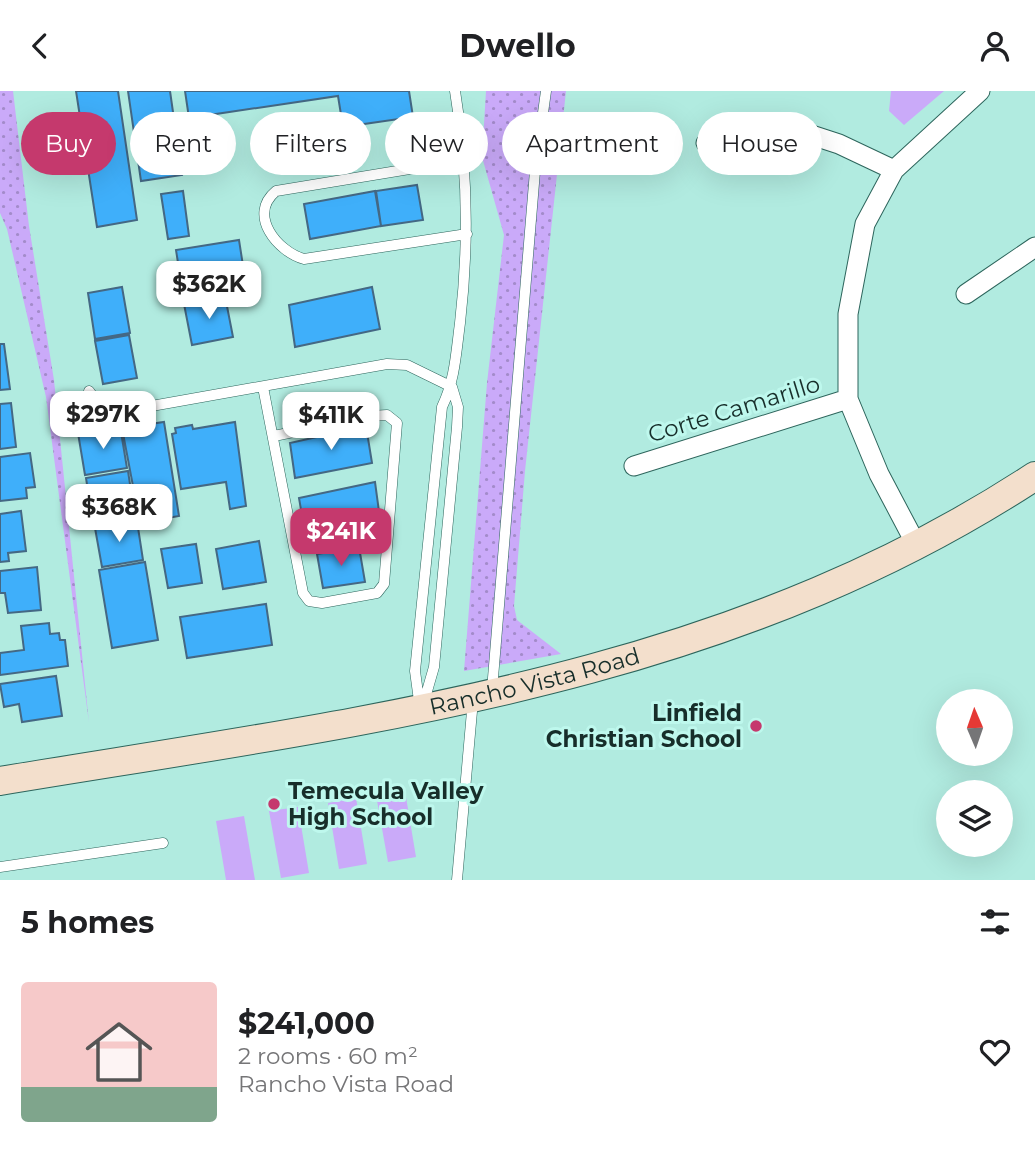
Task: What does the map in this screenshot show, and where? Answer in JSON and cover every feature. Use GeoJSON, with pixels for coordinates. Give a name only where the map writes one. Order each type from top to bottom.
{"type":"FeatureCollection","features":[{"type":"Feature","properties":{"kind":"main road","name":"Rancho Vista Road"},"geometry":{"type":"LineString","coordinates":[[0,781],[421,711],[685,643],[813,594],[917,546],[1035,476]]}},
{"type":"Feature","properties":{"kind":"street"},"geometry":{"type":"LineString","coordinates":[[917,546],[878,474],[848,399],[848,314],[865,224],[894,170],[980,91]]}},
{"type":"Feature","properties":{"kind":"street"},"geometry":{"type":"LineString","coordinates":[[822,138],[894,170]]}},
{"type":"Feature","properties":{"kind":"street"},"geometry":{"type":"LineString","coordinates":[[966,294],[1035,247]]}},
{"type":"Feature","properties":{"kind":"street","name":"Corte Camarillo"},"geometry":{"type":"LineString","coordinates":[[634,466],[848,399]]}},
{"type":"Feature","properties":{"kind":"lane"},"geometry":{"type":"LineString","coordinates":[[455,91],[458,112]]}},
{"type":"Feature","properties":{"kind":"lane"},"geometry":{"type":"LineString","coordinates":[[457,880],[482,697],[546,91]]}},
{"type":"Feature","properties":{"kind":"lane"},"geometry":{"type":"LineString","coordinates":[[385,173],[276,191],[268,198],[266,225],[283,250],[304,259],[467,235]]}},
{"type":"Feature","properties":{"kind":"lane"},"geometry":{"type":"LineString","coordinates":[[421,711],[415,671],[419,606],[442,407],[452,387],[467,235],[465,175]]}},
{"type":"Feature","properties":{"kind":"lane"},"geometry":{"type":"LineString","coordinates":[[89,391],[100,406],[118,412],[387,364],[407,365],[452,387],[458,407],[457,427],[434,667],[421,711]]}},
{"type":"Feature","properties":{"kind":"lane"},"geometry":{"type":"LineString","coordinates":[[263,387],[303,593],[309,601],[322,603],[377,593],[384,584],[397,423],[387,415],[371,416],[274,436]]}},
{"type":"Feature","properties":{"kind":"lane"},"geometry":{"type":"LineString","coordinates":[[0,867],[163,843]]}},
{"type":"Feature","properties":{"kind":"shaded area"},"geometry":{"type":"Polygon","coordinates":[[[0,91],[13,91],[21,175],[54,380],[89,723],[46,397],[7,229],[0,213],[0,91]]]}},
{"type":"Feature","properties":{"kind":"shaded area"},"geometry":{"type":"Polygon","coordinates":[[[486,91],[566,91],[564,112],[502,112],[502,175],[557,175],[525,471],[514,606],[517,620],[561,654],[464,671],[487,383],[504,235],[487,175],[488,112],[485,112],[486,91]]]}},
{"type":"Feature","properties":{"kind":"shaded area"},"geometry":{"type":"Polygon","coordinates":[[[891,91],[944,91],[904,125],[889,111],[891,91]]]}},
{"type":"Feature","properties":{"kind":"shaded area"},"geometry":{"type":"Polygon","coordinates":[[[405,791],[416,857],[388,862],[376,795],[405,791]]]}},
{"type":"Feature","properties":{"kind":"shaded area"},"geometry":{"type":"Polygon","coordinates":[[[356,798],[367,864],[339,869],[328,803],[356,798]]]}},
{"type":"Feature","properties":{"kind":"shaded area"},"geometry":{"type":"Polygon","coordinates":[[[298,807],[309,873],[281,878],[269,811],[298,807]]]}},
{"type":"Feature","properties":{"kind":"shaded area"},"geometry":{"type":"Polygon","coordinates":[[[244,816],[255,880],[226,880],[216,821],[244,816]]]}},
{"type":"Feature","properties":{"kind":"building"},"geometry":{"type":"Polygon","coordinates":[[[76,91],[118,91],[137,220],[97,227],[89,175],[116,175],[116,112],[79,112],[76,91]]]}},
{"type":"Feature","properties":{"kind":"building"},"geometry":{"type":"Polygon","coordinates":[[[128,91],[170,91],[173,112],[131,112],[128,91]]]}},
{"type":"Feature","properties":{"kind":"building"},"geometry":{"type":"Polygon","coordinates":[[[185,91],[409,91],[412,112],[385,112],[385,121],[371,123],[371,112],[341,112],[338,96],[230,112],[188,112],[185,91]]]}},
{"type":"Feature","properties":{"kind":"building"},"geometry":{"type":"Polygon","coordinates":[[[140,175],[182,175],[141,181],[140,175]]]}},
{"type":"Feature","properties":{"kind":"building"},"geometry":{"type":"Polygon","coordinates":[[[417,185],[423,220],[381,226],[376,191],[417,185]]]}},
{"type":"Feature","properties":{"kind":"building"},"geometry":{"type":"Polygon","coordinates":[[[183,191],[189,236],[168,239],[161,194],[183,191]]]}},
{"type":"Feature","properties":{"kind":"building"},"geometry":{"type":"Polygon","coordinates":[[[375,191],[381,226],[310,239],[304,204],[375,191]]]}},
{"type":"Feature","properties":{"kind":"building"},"geometry":{"type":"Polygon","coordinates":[[[239,240],[246,285],[183,295],[176,250],[239,240]]]}},
{"type":"Feature","properties":{"kind":"building"},"geometry":{"type":"Polygon","coordinates":[[[122,287],[130,333],[95,339],[88,293],[122,287]]]}},
{"type":"Feature","properties":{"kind":"building"},"geometry":{"type":"Polygon","coordinates":[[[372,287],[380,329],[295,347],[289,305],[372,287]]]}},
{"type":"Feature","properties":{"kind":"building"},"geometry":{"type":"Polygon","coordinates":[[[225,296],[233,337],[192,345],[184,304],[225,296]]]}},
{"type":"Feature","properties":{"kind":"building"},"geometry":{"type":"Polygon","coordinates":[[[129,335],[137,378],[103,384],[95,341],[129,335]]]}},
{"type":"Feature","properties":{"kind":"building"},"geometry":{"type":"Polygon","coordinates":[[[0,344],[4,344],[10,389],[0,390],[0,344]]]}},
{"type":"Feature","properties":{"kind":"building"},"geometry":{"type":"Polygon","coordinates":[[[11,403],[16,447],[0,449],[0,404],[11,403]]]}},
{"type":"Feature","properties":{"kind":"building"},"geometry":{"type":"Polygon","coordinates":[[[164,422],[179,516],[140,523],[122,428],[164,422]]]}},
{"type":"Feature","properties":{"kind":"building"},"geometry":{"type":"Polygon","coordinates":[[[235,422],[246,506],[230,509],[226,482],[181,489],[172,434],[176,433],[175,428],[192,425],[193,429],[235,422]]]}},
{"type":"Feature","properties":{"kind":"building"},"geometry":{"type":"Polygon","coordinates":[[[120,426],[127,468],[85,475],[78,433],[120,426]]]}},
{"type":"Feature","properties":{"kind":"building"},"geometry":{"type":"Polygon","coordinates":[[[366,426],[372,463],[295,478],[290,443],[366,426]]]}},
{"type":"Feature","properties":{"kind":"building"},"geometry":{"type":"Polygon","coordinates":[[[30,453],[35,487],[26,488],[27,498],[0,501],[0,457],[30,453]]]}},
{"type":"Feature","properties":{"kind":"building"},"geometry":{"type":"Polygon","coordinates":[[[128,471],[134,510],[92,517],[86,478],[128,471]]]}},
{"type":"Feature","properties":{"kind":"building"},"geometry":{"type":"Polygon","coordinates":[[[375,482],[380,519],[305,533],[299,498],[375,482]]]}},
{"type":"Feature","properties":{"kind":"building"},"geometry":{"type":"Polygon","coordinates":[[[21,511],[26,551],[8,553],[9,561],[0,562],[0,514],[21,511]]]}},
{"type":"Feature","properties":{"kind":"building"},"geometry":{"type":"Polygon","coordinates":[[[137,521],[143,560],[102,567],[95,528],[137,521]]]}},
{"type":"Feature","properties":{"kind":"building"},"geometry":{"type":"Polygon","coordinates":[[[259,541],[266,582],[223,589],[216,549],[259,541]]]}},
{"type":"Feature","properties":{"kind":"building"},"geometry":{"type":"Polygon","coordinates":[[[196,544],[202,583],[168,588],[161,549],[196,544]]]}},
{"type":"Feature","properties":{"kind":"building"},"geometry":{"type":"Polygon","coordinates":[[[359,547],[365,582],[323,588],[317,554],[359,547]]]}},
{"type":"Feature","properties":{"kind":"building"},"geometry":{"type":"Polygon","coordinates":[[[145,562],[158,640],[112,648],[99,570],[145,562]]]}},
{"type":"Feature","properties":{"kind":"building"},"geometry":{"type":"Polygon","coordinates":[[[37,567],[41,610],[8,613],[5,593],[0,593],[0,571],[37,567]]]}},
{"type":"Feature","properties":{"kind":"building"},"geometry":{"type":"Polygon","coordinates":[[[266,604],[272,645],[187,658],[180,617],[266,604]]]}},
{"type":"Feature","properties":{"kind":"building"},"geometry":{"type":"Polygon","coordinates":[[[49,623],[50,634],[59,633],[60,640],[65,640],[68,666],[0,675],[0,653],[24,650],[21,626],[49,623]]]}},
{"type":"Feature","properties":{"kind":"building"},"geometry":{"type":"Polygon","coordinates":[[[56,676],[62,716],[22,722],[19,704],[4,707],[0,684],[56,676]]]}},
{"type":"Feature","properties":{"kind":"place","name":"Linfield Christian School"},"geometry":{"type":"Point","coordinates":[756,726]}},
{"type":"Feature","properties":{"kind":"place","name":"Temecula Valley High School"},"geometry":{"type":"Point","coordinates":[274,804]}}]}
